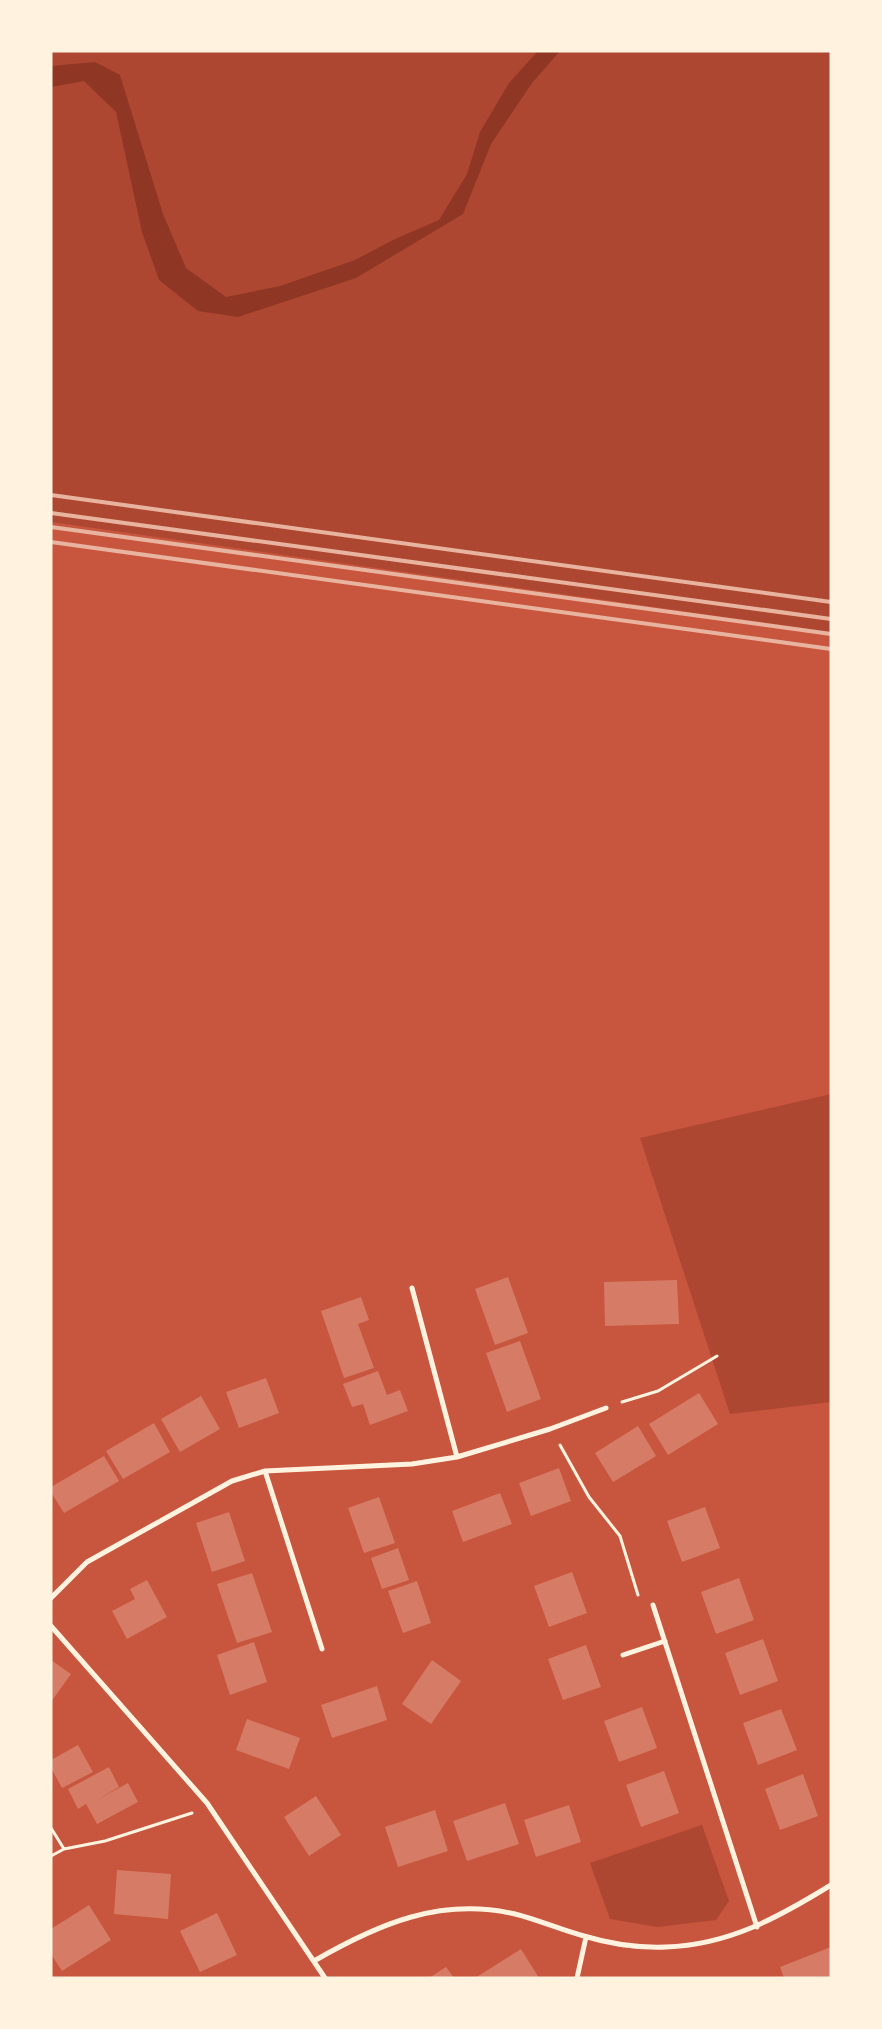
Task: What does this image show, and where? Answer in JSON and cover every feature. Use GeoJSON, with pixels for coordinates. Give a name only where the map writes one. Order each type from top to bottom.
{"type":"FeatureCollection","features":[{"type":"Feature","properties":{"kind":"street"},"geometry":{"type":"LineString","coordinates":[[412,1288],[458,1457]]}},
{"type":"Feature","properties":{"kind":"street"},"geometry":{"type":"LineString","coordinates":[[51,1598],[87,1562],[232,1481],[265,1471],[412,1464],[458,1457],[550,1429],[606,1408]]}},
{"type":"Feature","properties":{"kind":"street"},"geometry":{"type":"LineString","coordinates":[[265,1471],[322,1650]]}},
{"type":"Feature","properties":{"kind":"street"},"geometry":{"type":"LineString","coordinates":[[653,1605],[757,1927]]}},
{"type":"Feature","properties":{"kind":"street"},"geometry":{"type":"LineString","coordinates":[[51,1626],[207,1803],[325,1978]]}},
{"type":"Feature","properties":{"kind":"street"},"geometry":{"type":"LineString","coordinates":[[623,1655],[665,1641]]}},
{"type":"Feature","properties":{"kind":"street"},"geometry":{"type":"LineString","coordinates":[[314,1961],[374,1929],[424,1914],[452,1909],[515,1914],[586,1937],[629,1946],[667,1947],[728,1938],[757,1927],[831,1885]]}},
{"type":"Feature","properties":{"kind":"street"},"geometry":{"type":"LineString","coordinates":[[578,1978],[586,1937]]}},
{"type":"Feature","properties":{"kind":"path"},"geometry":{"type":"LineString","coordinates":[[606,1408],[658,1391],[717,1356]]}},
{"type":"Feature","properties":{"kind":"path"},"geometry":{"type":"LineString","coordinates":[[550,1429],[589,1497],[620,1536],[639,1595],[649,1592],[653,1605]]}},
{"type":"Feature","properties":{"kind":"path"},"geometry":{"type":"LineString","coordinates":[[51,1856],[64,1848],[105,1841],[193,1812],[207,1803]]}},
{"type":"Feature","properties":{"kind":"path"},"geometry":{"type":"LineString","coordinates":[[51,1828],[64,1848]]}},
{"type":"Feature","properties":{"kind":"shaded area"},"geometry":{"type":"Polygon","coordinates":[[[51,51],[831,51],[831,632],[51,522],[51,51]]]}},
{"type":"Feature","properties":{"kind":"shaded area"},"geometry":{"type":"Polygon","coordinates":[[[538,51],[560,51],[532,83],[491,144],[463,214],[356,278],[238,317],[198,311],[159,280],[142,232],[116,112],[84,81],[51,87],[51,66],[95,62],[120,75],[163,214],[186,268],[226,297],[280,286],[355,260],[395,239],[439,220],[467,174],[480,132],[509,83],[538,51]]]}},
{"type":"Feature","properties":{"kind":"shaded area"},"geometry":{"type":"Polygon","coordinates":[[[831,1094],[831,1402],[730,1414],[640,1138],[831,1094]]]}},
{"type":"Feature","properties":{"kind":"shaded area"},"geometry":{"type":"Polygon","coordinates":[[[702,1825],[729,1901],[716,1920],[657,1927],[610,1919],[590,1863],[702,1825]]]}},
{"type":"Feature","properties":{"kind":"building"},"geometry":{"type":"Polygon","coordinates":[[[508,1277],[528,1333],[495,1345],[475,1289],[508,1277]]]}},
{"type":"Feature","properties":{"kind":"building"},"geometry":{"type":"Polygon","coordinates":[[[677,1280],[679,1324],[605,1326],[604,1282],[677,1280]]]}},
{"type":"Feature","properties":{"kind":"building"},"geometry":{"type":"Polygon","coordinates":[[[361,1297],[369,1320],[358,1324],[374,1368],[344,1378],[321,1311],[361,1297]]]}},
{"type":"Feature","properties":{"kind":"building"},"geometry":{"type":"Polygon","coordinates":[[[520,1341],[541,1399],[507,1412],[486,1353],[520,1341]]]}},
{"type":"Feature","properties":{"kind":"building"},"geometry":{"type":"Polygon","coordinates":[[[378,1371],[387,1395],[400,1390],[408,1411],[370,1425],[363,1404],[352,1407],[343,1384],[378,1371]]]}},
{"type":"Feature","properties":{"kind":"building"},"geometry":{"type":"Polygon","coordinates":[[[266,1378],[279,1413],[239,1428],[226,1392],[266,1378]]]}},
{"type":"Feature","properties":{"kind":"building"},"geometry":{"type":"Polygon","coordinates":[[[699,1393],[718,1424],[668,1455],[649,1424],[699,1393]]]}},
{"type":"Feature","properties":{"kind":"building"},"geometry":{"type":"Polygon","coordinates":[[[201,1396],[220,1429],[180,1452],[161,1419],[201,1396]]]}},
{"type":"Feature","properties":{"kind":"building"},"geometry":{"type":"Polygon","coordinates":[[[154,1423],[170,1452],[123,1479],[106,1451],[154,1423]]]}},
{"type":"Feature","properties":{"kind":"building"},"geometry":{"type":"Polygon","coordinates":[[[638,1426],[656,1456],[613,1482],[595,1453],[638,1426]]]}},
{"type":"Feature","properties":{"kind":"building"},"geometry":{"type":"Polygon","coordinates":[[[104,1456],[119,1481],[64,1513],[51,1492],[51,1487],[104,1456]]]}},
{"type":"Feature","properties":{"kind":"building"},"geometry":{"type":"Polygon","coordinates":[[[559,1468],[571,1501],[531,1516],[519,1483],[559,1468]]]}},
{"type":"Feature","properties":{"kind":"building"},"geometry":{"type":"Polygon","coordinates":[[[500,1493],[512,1524],[463,1542],[452,1511],[500,1493]]]}},
{"type":"Feature","properties":{"kind":"building"},"geometry":{"type":"Polygon","coordinates":[[[379,1497],[395,1543],[364,1553],[348,1508],[379,1497]]]}},
{"type":"Feature","properties":{"kind":"building"},"geometry":{"type":"Polygon","coordinates":[[[705,1507],[720,1548],[682,1562],[667,1521],[705,1507]]]}},
{"type":"Feature","properties":{"kind":"building"},"geometry":{"type":"Polygon","coordinates":[[[229,1512],[245,1561],[212,1572],[196,1523],[229,1512]]]}},
{"type":"Feature","properties":{"kind":"building"},"geometry":{"type":"Polygon","coordinates":[[[398,1548],[409,1580],[382,1589],[371,1558],[398,1548]]]}},
{"type":"Feature","properties":{"kind":"building"},"geometry":{"type":"Polygon","coordinates":[[[572,1572],[587,1613],[549,1627],[534,1586],[572,1572]]]}},
{"type":"Feature","properties":{"kind":"building"},"geometry":{"type":"Polygon","coordinates":[[[252,1573],[272,1632],[237,1643],[217,1584],[252,1573]]]}},
{"type":"Feature","properties":{"kind":"building"},"geometry":{"type":"Polygon","coordinates":[[[739,1578],[754,1620],[716,1634],[701,1592],[739,1578]]]}},
{"type":"Feature","properties":{"kind":"building"},"geometry":{"type":"Polygon","coordinates":[[[147,1580],[167,1617],[127,1639],[112,1611],[135,1599],[130,1589],[147,1580]]]}},
{"type":"Feature","properties":{"kind":"building"},"geometry":{"type":"Polygon","coordinates":[[[417,1581],[431,1623],[403,1633],[388,1591],[417,1581]]]}},
{"type":"Feature","properties":{"kind":"building"},"geometry":{"type":"Polygon","coordinates":[[[763,1639],[778,1681],[740,1695],[725,1653],[763,1639]]]}},
{"type":"Feature","properties":{"kind":"building"},"geometry":{"type":"Polygon","coordinates":[[[254,1642],[267,1682],[230,1695],[217,1655],[254,1642]]]}},
{"type":"Feature","properties":{"kind":"building"},"geometry":{"type":"Polygon","coordinates":[[[586,1645],[601,1687],[563,1700],[548,1659],[586,1645]]]}},
{"type":"Feature","properties":{"kind":"building"},"geometry":{"type":"Polygon","coordinates":[[[51,1660],[71,1674],[51,1702],[51,1660]]]}},
{"type":"Feature","properties":{"kind":"building"},"geometry":{"type":"Polygon","coordinates":[[[432,1660],[461,1681],[431,1724],[402,1704],[432,1660]]]}},
{"type":"Feature","properties":{"kind":"building"},"geometry":{"type":"Polygon","coordinates":[[[377,1686],[387,1720],[332,1738],[321,1705],[377,1686]]]}},
{"type":"Feature","properties":{"kind":"building"},"geometry":{"type":"Polygon","coordinates":[[[642,1707],[657,1748],[619,1762],[604,1721],[642,1707]]]}},
{"type":"Feature","properties":{"kind":"building"},"geometry":{"type":"Polygon","coordinates":[[[781,1709],[797,1750],[758,1765],[743,1723],[781,1709]]]}},
{"type":"Feature","properties":{"kind":"building"},"geometry":{"type":"Polygon","coordinates":[[[247,1719],[300,1738],[289,1769],[236,1750],[247,1719]]]}},
{"type":"Feature","properties":{"kind":"building"},"geometry":{"type":"Polygon","coordinates":[[[78,1745],[93,1772],[62,1788],[51,1768],[51,1760],[78,1745]]]}},
{"type":"Feature","properties":{"kind":"building"},"geometry":{"type":"Polygon","coordinates":[[[109,1767],[119,1787],[95,1801],[128,1783],[138,1802],[97,1824],[86,1804],[78,1809],[68,1789],[109,1767]]]}},
{"type":"Feature","properties":{"kind":"building"},"geometry":{"type":"Polygon","coordinates":[[[664,1771],[679,1813],[641,1827],[626,1785],[664,1771]]]}},
{"type":"Feature","properties":{"kind":"building"},"geometry":{"type":"Polygon","coordinates":[[[803,1774],[818,1816],[780,1830],[765,1789],[803,1774]]]}},
{"type":"Feature","properties":{"kind":"building"},"geometry":{"type":"Polygon","coordinates":[[[316,1796],[341,1835],[309,1856],[284,1817],[316,1796]]]}},
{"type":"Feature","properties":{"kind":"building"},"geometry":{"type":"Polygon","coordinates":[[[505,1803],[519,1844],[467,1861],[453,1821],[505,1803]]]}},
{"type":"Feature","properties":{"kind":"building"},"geometry":{"type":"Polygon","coordinates":[[[569,1805],[581,1842],[536,1857],[524,1820],[569,1805]]]}},
{"type":"Feature","properties":{"kind":"building"},"geometry":{"type":"Polygon","coordinates":[[[435,1810],[448,1851],[398,1867],[385,1827],[435,1810]]]}},
{"type":"Feature","properties":{"kind":"building"},"geometry":{"type":"Polygon","coordinates":[[[117,1870],[171,1874],[168,1919],[114,1914],[117,1870]]]}},
{"type":"Feature","properties":{"kind":"building"},"geometry":{"type":"Polygon","coordinates":[[[89,1905],[111,1940],[62,1971],[51,1954],[51,1929],[89,1905]]]}},
{"type":"Feature","properties":{"kind":"building"},"geometry":{"type":"Polygon","coordinates":[[[217,1913],[237,1955],[200,1972],[180,1931],[217,1913]]]}},
{"type":"Feature","properties":{"kind":"building"},"geometry":{"type":"Polygon","coordinates":[[[831,1947],[831,1978],[784,1978],[780,1967],[831,1947]]]}},
{"type":"Feature","properties":{"kind":"building"},"geometry":{"type":"Polygon","coordinates":[[[521,1949],[539,1978],[475,1978],[521,1949]]]}},
{"type":"Feature","properties":{"kind":"building"},"geometry":{"type":"Polygon","coordinates":[[[446,1967],[454,1978],[429,1978],[446,1967]]]}},
{"type":"Feature","properties":{"kind":"railway"},"geometry":{"type":"LineString","coordinates":[[51,495],[831,602]]}},
{"type":"Feature","properties":{"kind":"railway"},"geometry":{"type":"LineString","coordinates":[[51,513],[831,619]]}},
{"type":"Feature","properties":{"kind":"railway"},"geometry":{"type":"LineString","coordinates":[[51,527],[831,634]]}},
{"type":"Feature","properties":{"kind":"railway"},"geometry":{"type":"LineString","coordinates":[[51,542],[831,649]]}}]}
